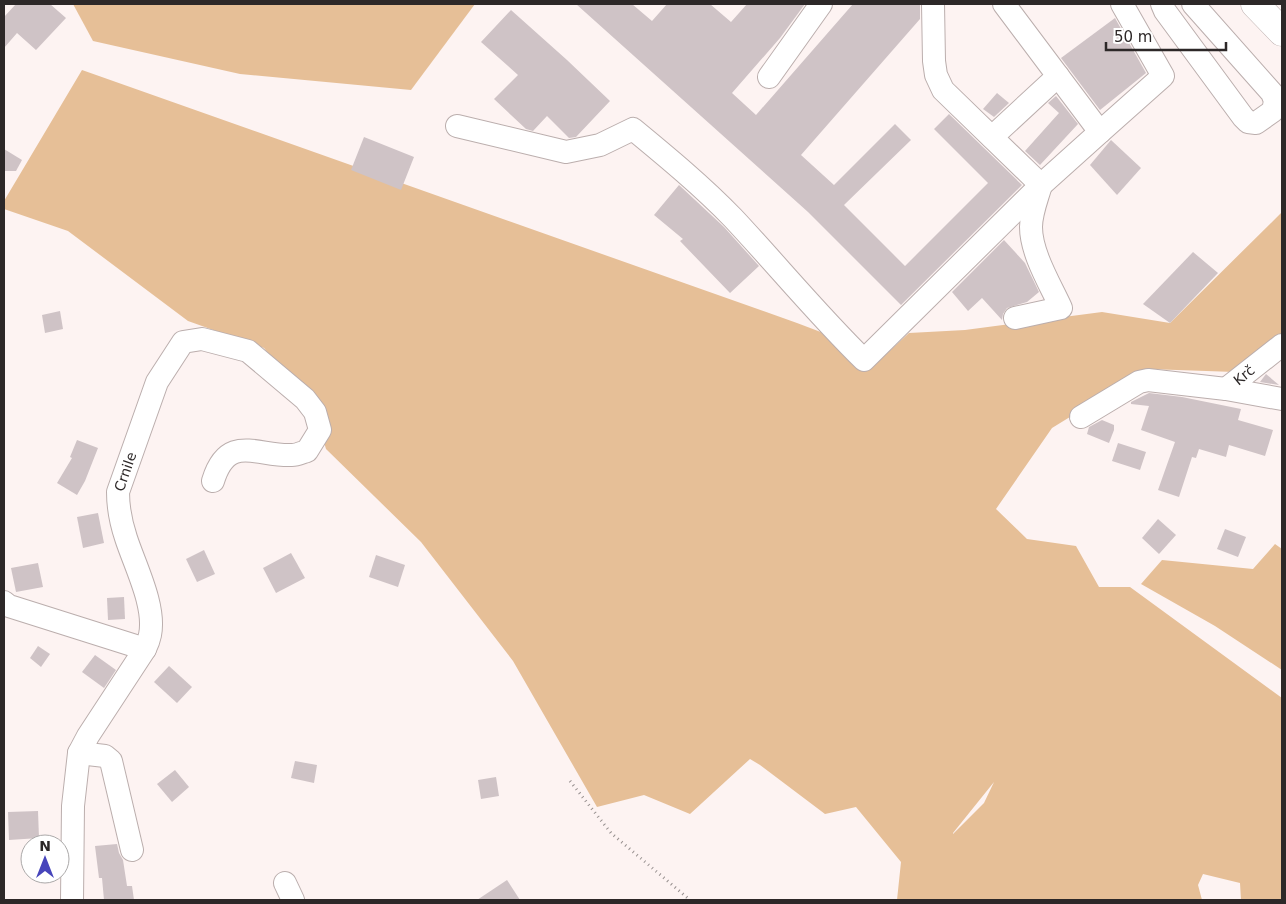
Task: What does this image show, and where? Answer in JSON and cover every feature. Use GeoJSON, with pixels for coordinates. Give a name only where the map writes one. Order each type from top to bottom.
{"type":"FeatureCollection","features":[{"type":"Feature","properties":{"kind":"main road"},"geometry":{"type":"LineString","coordinates":[[1255,4],[1282,32]]}},
{"type":"Feature","properties":{"kind":"street"},"geometry":{"type":"LineString","coordinates":[[769,77],[821,4]]}},
{"type":"Feature","properties":{"kind":"street"},"geometry":{"type":"LineString","coordinates":[[933,4],[936,75],[943,90],[1041,185]]}},
{"type":"Feature","properties":{"kind":"street"},"geometry":{"type":"LineString","coordinates":[[1004,4],[1100,132]]}},
{"type":"Feature","properties":{"kind":"street"},"geometry":{"type":"LineString","coordinates":[[457,126],[566,152],[600,145],[633,129],[732,216],[832,330],[864,360],[1041,185],[1163,76],[1122,4]]}},
{"type":"Feature","properties":{"kind":"street"},"geometry":{"type":"LineString","coordinates":[[1162,4],[1165,11],[1243,117],[1248,122],[1256,123],[1273,111],[1275,101],[1272,93],[1193,4]]}},
{"type":"Feature","properties":{"kind":"street"},"geometry":{"type":"LineString","coordinates":[[992,137],[1058,76]]}},
{"type":"Feature","properties":{"kind":"street"},"geometry":{"type":"LineString","coordinates":[[1015,318],[1061,308],[1033,247],[1031,228],[1041,185]]}},
{"type":"Feature","properties":{"kind":"street","name":"Crnile"},"geometry":{"type":"LineString","coordinates":[[72,900],[73,806],[79,753],[88,736],[146,650],[150,633],[150,613],[118,508],[118,492],[157,382],[183,342],[202,339],[248,351],[305,399],[315,412],[320,430],[308,451],[292,455],[246,450],[230,454],[217,466],[213,480]]}},
{"type":"Feature","properties":{"kind":"street","name":"Krč"},"geometry":{"type":"LineString","coordinates":[[1226,389],[1282,345]]}},
{"type":"Feature","properties":{"kind":"street"},"geometry":{"type":"LineString","coordinates":[[1081,416],[1139,382],[1148,380],[1226,389]]}},
{"type":"Feature","properties":{"kind":"street","name":"Krč"},"geometry":{"type":"LineString","coordinates":[[1226,389],[1282,399]]}},
{"type":"Feature","properties":{"kind":"street"},"geometry":{"type":"LineString","coordinates":[[4,602],[9,606],[146,650]]}},
{"type":"Feature","properties":{"kind":"street"},"geometry":{"type":"LineString","coordinates":[[79,753],[105,756],[111,761],[132,850]]}},
{"type":"Feature","properties":{"kind":"path"},"geometry":{"type":"LineString","coordinates":[[570,781],[611,833],[690,900]]}},
{"type":"Feature","properties":{"kind":"shaded area"},"geometry":{"type":"Polygon","coordinates":[[[73,4],[475,4],[411,90],[240,74],[93,41],[73,4]]]}},
{"type":"Feature","properties":{"kind":"shaded area"},"geometry":{"type":"Polygon","coordinates":[[[82,70],[797,323],[884,356],[909,333],[965,330],[1102,312],[1170,323],[1282,212],[1282,337],[1235,372],[1148,369],[1052,428],[996,509],[1027,539],[1076,546],[1099,587],[1130,587],[1282,698],[1282,900],[1241,900],[1240,883],[1203,874],[1198,885],[1202,900],[897,900],[901,862],[856,807],[825,814],[750,759],[690,814],[644,795],[597,807],[513,661],[421,542],[326,449],[315,412],[264,348],[188,321],[68,231],[4,209],[4,201],[82,70]],[[994,782],[953,834],[984,803],[994,782]]]}},
{"type":"Feature","properties":{"kind":"shaded area"},"geometry":{"type":"Polygon","coordinates":[[[1275,544],[1282,549],[1282,670],[1215,626],[1141,584],[1162,560],[1253,569],[1275,544]]]}},
{"type":"Feature","properties":{"kind":"building"},"geometry":{"type":"Polygon","coordinates":[[[16,4],[50,4],[66,18],[36,50],[17,33],[4,48],[4,17],[16,4]]]}},
{"type":"Feature","properties":{"kind":"building"},"geometry":{"type":"Polygon","coordinates":[[[576,4],[632,4],[652,21],[667,4],[710,4],[731,22],[747,4],[805,4],[780,38],[732,93],[756,115],[853,4],[918,4],[920,5],[920,19],[801,155],[834,185],[895,124],[911,140],[844,205],[905,266],[988,183],[934,129],[949,114],[1022,185],[901,305],[808,212],[576,4]]]}},
{"type":"Feature","properties":{"kind":"building"},"geometry":{"type":"Polygon","coordinates":[[[511,10],[610,101],[576,137],[569,138],[547,116],[533,131],[526,129],[494,99],[518,75],[481,42],[511,10]]]}},
{"type":"Feature","properties":{"kind":"building"},"geometry":{"type":"Polygon","coordinates":[[[1115,18],[1146,73],[1100,110],[1061,58],[1115,18]]]}},
{"type":"Feature","properties":{"kind":"building"},"geometry":{"type":"Polygon","coordinates":[[[997,93],[1009,103],[994,117],[983,109],[997,93]]]}},
{"type":"Feature","properties":{"kind":"building"},"geometry":{"type":"Polygon","coordinates":[[[1056,96],[1078,124],[1040,165],[1025,151],[1059,113],[1048,103],[1056,96]]]}},
{"type":"Feature","properties":{"kind":"building"},"geometry":{"type":"Polygon","coordinates":[[[364,137],[414,157],[401,190],[351,170],[364,137]]]}},
{"type":"Feature","properties":{"kind":"building"},"geometry":{"type":"Polygon","coordinates":[[[1111,140],[1141,168],[1117,195],[1090,165],[1111,140]]]}},
{"type":"Feature","properties":{"kind":"building"},"geometry":{"type":"Polygon","coordinates":[[[4,149],[22,160],[16,171],[4,171],[4,149]]]}},
{"type":"Feature","properties":{"kind":"building"},"geometry":{"type":"Polygon","coordinates":[[[679,185],[724,227],[759,266],[730,293],[680,241],[683,239],[654,215],[679,185]]]}},
{"type":"Feature","properties":{"kind":"building"},"geometry":{"type":"Polygon","coordinates":[[[1004,240],[1025,263],[1039,292],[1027,302],[1007,308],[1002,320],[982,298],[968,311],[952,292],[1004,240]]]}},
{"type":"Feature","properties":{"kind":"building"},"geometry":{"type":"Polygon","coordinates":[[[1193,252],[1218,273],[1170,323],[1143,304],[1193,252]]]}},
{"type":"Feature","properties":{"kind":"building"},"geometry":{"type":"Polygon","coordinates":[[[60,311],[63,329],[45,333],[42,315],[60,311]]]}},
{"type":"Feature","properties":{"kind":"building"},"geometry":{"type":"Polygon","coordinates":[[[1266,374],[1279,385],[1260,382],[1266,374]]]}},
{"type":"Feature","properties":{"kind":"building"},"geometry":{"type":"Polygon","coordinates":[[[1149,393],[1182,397],[1241,409],[1238,420],[1273,430],[1265,456],[1229,445],[1226,457],[1199,449],[1196,458],[1192,457],[1179,497],[1158,490],[1175,442],[1141,430],[1149,406],[1131,404],[1131,402],[1149,393]]]}},
{"type":"Feature","properties":{"kind":"building"},"geometry":{"type":"Polygon","coordinates":[[[1102,420],[1114,425],[1109,443],[1087,434],[1089,427],[1102,420]]]}},
{"type":"Feature","properties":{"kind":"building"},"geometry":{"type":"Polygon","coordinates":[[[77,440],[98,448],[85,481],[77,495],[57,483],[72,458],[70,457],[77,440]]]}},
{"type":"Feature","properties":{"kind":"building"},"geometry":{"type":"Polygon","coordinates":[[[1118,443],[1146,452],[1140,470],[1112,461],[1118,443]]]}},
{"type":"Feature","properties":{"kind":"building"},"geometry":{"type":"Polygon","coordinates":[[[98,513],[104,543],[83,548],[77,517],[98,513]]]}},
{"type":"Feature","properties":{"kind":"building"},"geometry":{"type":"Polygon","coordinates":[[[1158,519],[1176,535],[1159,554],[1142,538],[1158,519]]]}},
{"type":"Feature","properties":{"kind":"building"},"geometry":{"type":"Polygon","coordinates":[[[1225,529],[1246,537],[1238,557],[1217,549],[1225,529]]]}},
{"type":"Feature","properties":{"kind":"building"},"geometry":{"type":"Polygon","coordinates":[[[204,550],[215,574],[197,582],[186,559],[204,550]]]}},
{"type":"Feature","properties":{"kind":"building"},"geometry":{"type":"Polygon","coordinates":[[[291,553],[305,578],[276,593],[263,568],[291,553]]]}},
{"type":"Feature","properties":{"kind":"building"},"geometry":{"type":"Polygon","coordinates":[[[376,555],[405,565],[398,587],[369,577],[376,555]]]}},
{"type":"Feature","properties":{"kind":"building"},"geometry":{"type":"Polygon","coordinates":[[[38,563],[43,587],[16,592],[11,568],[38,563]]]}},
{"type":"Feature","properties":{"kind":"building"},"geometry":{"type":"Polygon","coordinates":[[[124,597],[125,619],[108,620],[107,598],[124,597]]]}},
{"type":"Feature","properties":{"kind":"building"},"geometry":{"type":"Polygon","coordinates":[[[38,646],[50,654],[41,667],[30,658],[38,646]]]}},
{"type":"Feature","properties":{"kind":"building"},"geometry":{"type":"Polygon","coordinates":[[[95,655],[116,670],[104,688],[82,672],[95,655]]]}},
{"type":"Feature","properties":{"kind":"building"},"geometry":{"type":"Polygon","coordinates":[[[169,666],[192,687],[177,703],[154,682],[169,666]]]}},
{"type":"Feature","properties":{"kind":"building"},"geometry":{"type":"Polygon","coordinates":[[[295,761],[317,765],[314,783],[291,778],[295,761]]]}},
{"type":"Feature","properties":{"kind":"building"},"geometry":{"type":"Polygon","coordinates":[[[175,770],[189,787],[172,802],[157,784],[175,770]]]}},
{"type":"Feature","properties":{"kind":"building"},"geometry":{"type":"Polygon","coordinates":[[[496,777],[499,796],[481,799],[478,780],[496,777]]]}},
{"type":"Feature","properties":{"kind":"building"},"geometry":{"type":"Polygon","coordinates":[[[38,811],[39,834],[20,834],[20,839],[9,840],[8,812],[38,811]]]}},
{"type":"Feature","properties":{"kind":"building"},"geometry":{"type":"Polygon","coordinates":[[[117,844],[123,860],[127,886],[132,886],[134,900],[104,900],[102,878],[99,878],[95,846],[117,844]]]}},
{"type":"Feature","properties":{"kind":"building"},"geometry":{"type":"Polygon","coordinates":[[[507,880],[520,900],[477,900],[507,880]]]}}]}
